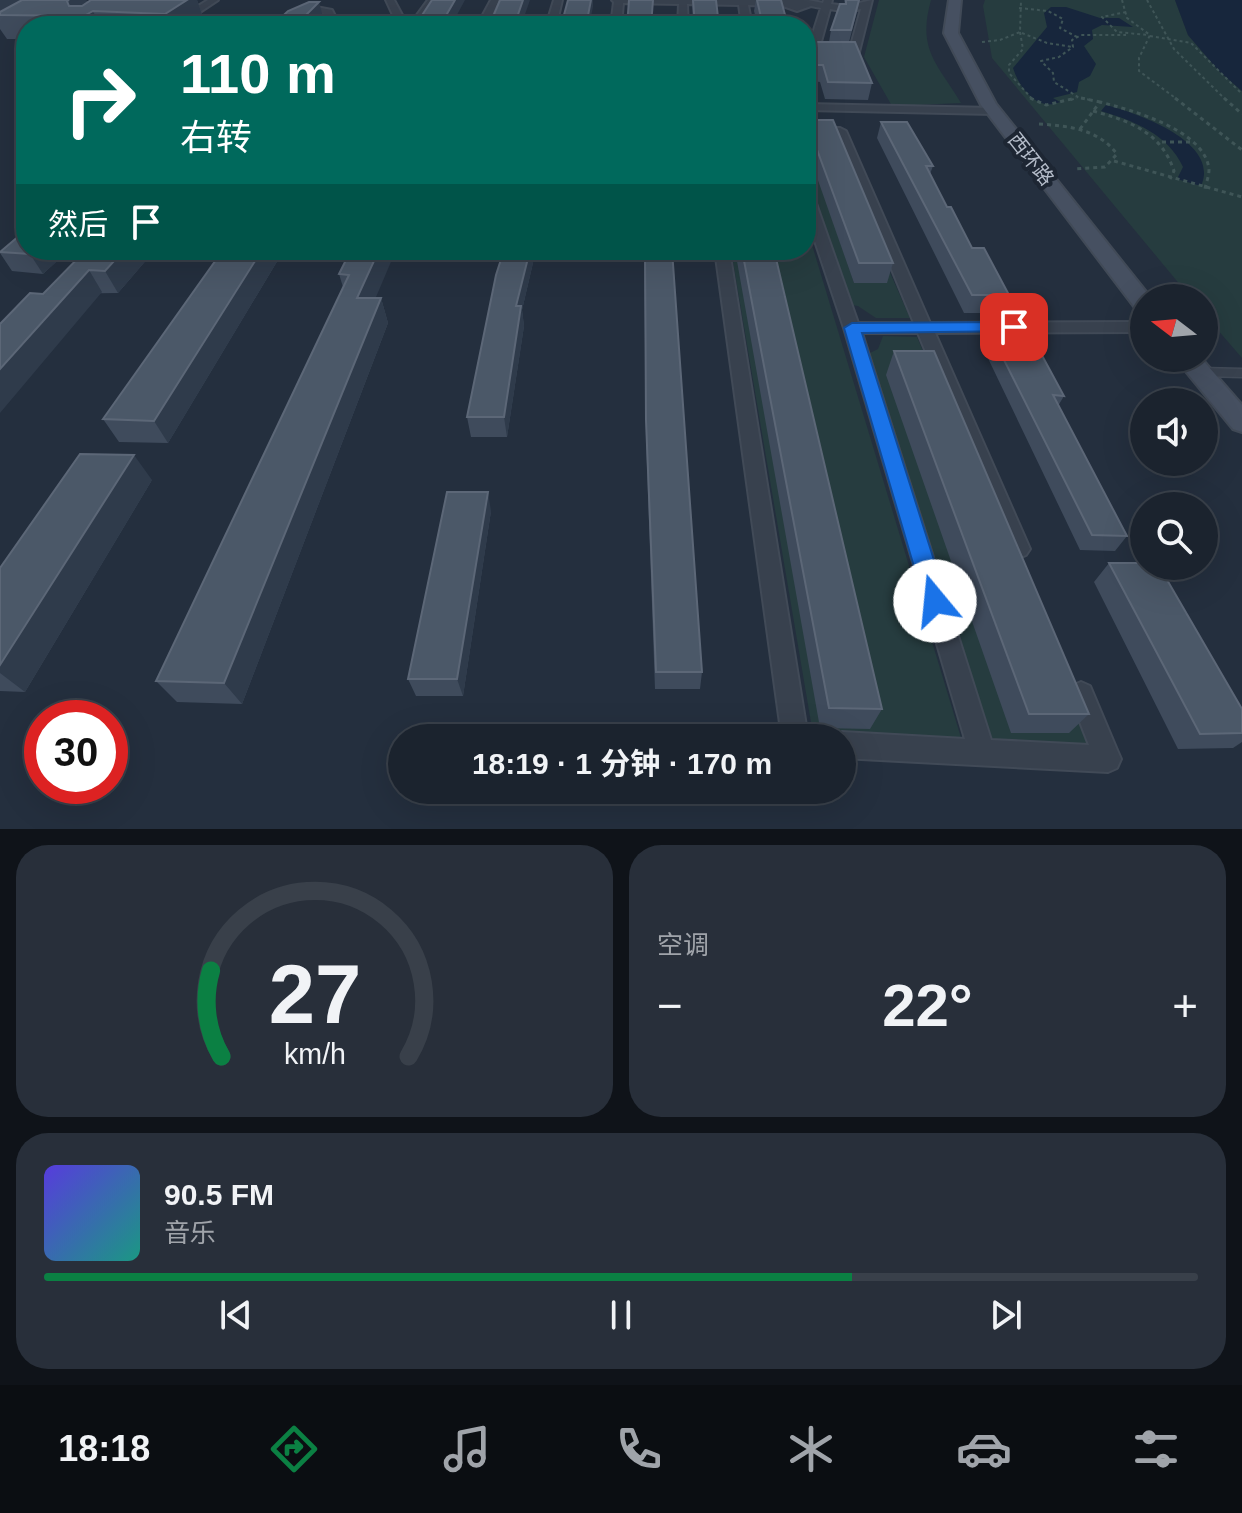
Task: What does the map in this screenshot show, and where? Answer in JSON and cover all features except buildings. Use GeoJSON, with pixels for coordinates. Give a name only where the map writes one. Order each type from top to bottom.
{"type":"FeatureCollection","features":[{"type":"Feature","properties":{"kind":"main road","name":"西环路"},"geometry":{"type":"LineString","coordinates":[[955,0],[951,33],[993,111],[1130,286]]}},
{"type":"Feature","properties":{"kind":"main road"},"geometry":{"type":"LineString","coordinates":[[1198,372],[1242,422]]}},
{"type":"Feature","properties":{"kind":"street"},"geometry":{"type":"LineString","coordinates":[[165,10],[197,11],[214,0]]}},
{"type":"Feature","properties":{"kind":"street"},"geometry":{"type":"LineString","coordinates":[[618,0],[683,3],[798,1],[807,5],[827,4],[851,13],[867,7]]}},
{"type":"Feature","properties":{"kind":"street"},"geometry":{"type":"LineString","coordinates":[[743,2],[745,16]]}},
{"type":"Feature","properties":{"kind":"street"},"geometry":{"type":"LineString","coordinates":[[683,3],[683,16]]}},
{"type":"Feature","properties":{"kind":"street"},"geometry":{"type":"LineString","coordinates":[[816,33],[827,4]]}},
{"type":"Feature","properties":{"kind":"street"},"geometry":{"type":"LineString","coordinates":[[816,52],[854,52],[867,7]]}},
{"type":"Feature","properties":{"kind":"street"},"geometry":{"type":"LineString","coordinates":[[295,16],[302,10],[318,9],[329,12],[331,16]]}},
{"type":"Feature","properties":{"kind":"street"},"geometry":{"type":"LineString","coordinates":[[816,107],[993,111]]}},
{"type":"Feature","properties":{"kind":"street"},"geometry":{"type":"LineString","coordinates":[[816,131],[840,131],[1029,572]]}},
{"type":"Feature","properties":{"kind":"street"},"geometry":{"type":"LineString","coordinates":[[816,224],[852,328],[982,753]]}},
{"type":"Feature","properties":{"kind":"street"},"geometry":{"type":"LineString","coordinates":[[723,260],[793,724]]}},
{"type":"Feature","properties":{"kind":"street"},"geometry":{"type":"LineString","coordinates":[[852,328],[1130,327]]}},
{"type":"Feature","properties":{"kind":"street"},"geometry":{"type":"LineString","coordinates":[[856,746],[1108,759],[1072,673]]}},
{"type":"Feature","properties":{"kind":"lane"},"geometry":{"type":"LineString","coordinates":[[1218,369],[1242,373]]}},
{"type":"Feature","properties":{"kind":"path"},"geometry":{"type":"LineString","coordinates":[[1021,0],[1023,49],[1009,65],[1009,73],[1032,102],[1055,107],[1078,97]]}},
{"type":"Feature","properties":{"kind":"path"},"geometry":{"type":"LineString","coordinates":[[1122,0],[1127,18],[1149,35],[1191,43],[1242,94]]}},
{"type":"Feature","properties":{"kind":"path"},"geometry":{"type":"LineString","coordinates":[[1147,0],[1154,20],[1167,39],[1199,76],[1242,114]]}},
{"type":"Feature","properties":{"kind":"path"},"geometry":{"type":"LineString","coordinates":[[1019,8],[1056,15],[1063,19],[1060,28],[1077,37]]}},
{"type":"Feature","properties":{"kind":"path"},"geometry":{"type":"LineString","coordinates":[[1126,12],[1102,17],[1109,26],[1126,35]]}},
{"type":"Feature","properties":{"kind":"path"},"geometry":{"type":"LineString","coordinates":[[982,42],[1021,32],[1047,43],[1073,47]]}},
{"type":"Feature","properties":{"kind":"path"},"geometry":{"type":"LineString","coordinates":[[1073,47],[1072,40],[1077,37],[1164,34]]}},
{"type":"Feature","properties":{"kind":"path"},"geometry":{"type":"LineString","coordinates":[[1149,35],[1139,58],[1139,71],[1242,150]]}},
{"type":"Feature","properties":{"kind":"path"},"geometry":{"type":"LineString","coordinates":[[1073,47],[1059,57],[1041,61],[1053,73],[1054,82],[1078,97],[1131,110],[1160,122],[1191,142],[1208,162],[1211,177],[1205,189]]}},
{"type":"Feature","properties":{"kind":"path"},"geometry":{"type":"LineString","coordinates":[[1080,129],[1100,102]]}},
{"type":"Feature","properties":{"kind":"path"},"geometry":{"type":"LineString","coordinates":[[1093,111],[1137,127],[1162,142],[1191,142]]}},
{"type":"Feature","properties":{"kind":"path"},"geometry":{"type":"LineString","coordinates":[[1039,124],[1080,129],[1113,146],[1117,154],[1114,161]]}},
{"type":"Feature","properties":{"kind":"path"},"geometry":{"type":"LineString","coordinates":[[1162,142],[1174,171],[1170,179]]}},
{"type":"Feature","properties":{"kind":"path"},"geometry":{"type":"LineString","coordinates":[[1075,169],[1097,168],[1114,161],[1242,197]]}},
{"type":"Feature","properties":{"kind":"green space"},"geometry":{"type":"Polygon","coordinates":[[[879,0],[931,0],[927,17],[928,44],[937,66],[961,103],[892,106],[864,57],[879,0]]]}},
{"type":"Feature","properties":{"kind":"green space"},"geometry":{"type":"Polygon","coordinates":[[[985,0],[1175,0],[1188,35],[1219,71],[1242,91],[1242,358],[1218,330],[1218,284],[1179,284],[992,58],[983,6],[985,0]]]}},
{"type":"Feature","properties":{"kind":"green space"},"geometry":{"type":"Polygon","coordinates":[[[828,132],[910,318],[876,318],[858,306],[850,305],[816,207],[816,140],[828,132]],[[832,218],[854,283],[887,283],[832,218]]]}},
{"type":"Feature","properties":{"kind":"green space"},"geometry":{"type":"Polygon","coordinates":[[[816,258],[962,741],[856,736],[856,724],[811,724],[733,260],[816,258]]]}},
{"type":"Feature","properties":{"kind":"green space"},"geometry":{"type":"Polygon","coordinates":[[[883,336],[917,337],[1089,746],[992,741],[866,355],[878,349],[883,336]]]}},
{"type":"Feature","properties":{"kind":"water"},"geometry":{"type":"Polygon","coordinates":[[[1175,0],[1242,0],[1242,91],[1219,71],[1188,35],[1175,0]]]}},
{"type":"Feature","properties":{"kind":"water"},"geometry":{"type":"Polygon","coordinates":[[[1051,7],[1066,7],[1100,18],[1119,18],[1133,27],[1102,25],[1092,30],[1093,39],[1084,46],[1096,64],[1090,76],[1079,82],[1077,92],[1053,98],[1060,102],[1044,104],[1030,96],[1013,68],[1047,27],[1044,13],[1051,7]]]}},
{"type":"Feature","properties":{"kind":"water"},"geometry":{"type":"Polygon","coordinates":[[[1106,105],[1155,123],[1188,143],[1199,156],[1204,170],[1201,186],[1177,179],[1183,167],[1168,146],[1149,130],[1101,111],[1106,105]]]}},
{"type":"Feature","properties":{"kind":"route"},"geometry":{"type":"LineString","coordinates":[[935,601],[852,328],[1014,327]]}}]}
